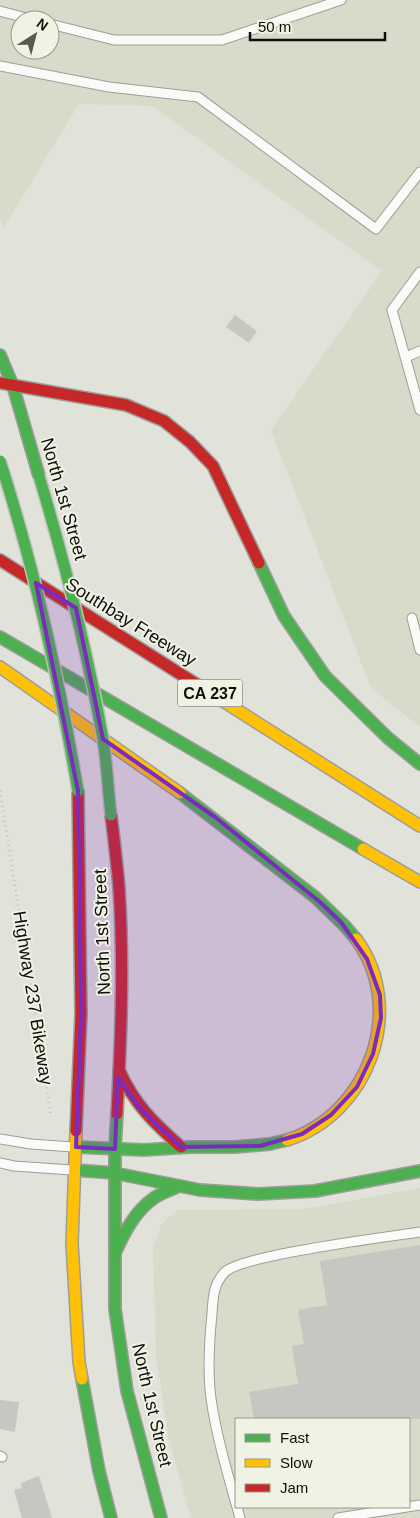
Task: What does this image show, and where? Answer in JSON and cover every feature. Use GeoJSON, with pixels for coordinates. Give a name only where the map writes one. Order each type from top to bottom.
{"type":"FeatureCollection","features":[{"type":"Feature","properties":{"kind":"main road","name":"North 1st Street"},"geometry":{"type":"LineString","coordinates":[[0,355],[14,386],[64,560],[84,643],[104,741],[121,920],[122,1024],[114,1149],[115,1309],[127,1391],[161,1518]]}},
{"type":"Feature","properties":{"kind":"main road"},"geometry":{"type":"LineString","coordinates":[[0,383],[126,405],[164,421],[190,442],[213,466],[284,616],[299,640],[325,676],[349,701],[388,738],[420,764]]}},
{"type":"Feature","properties":{"kind":"main road","name":"North 1st Street"},"geometry":{"type":"LineString","coordinates":[[0,461],[34,574],[51,644],[78,790],[81,1014],[72,1243],[79,1362],[90,1428],[111,1518]]}},
{"type":"Feature","properties":{"kind":"main road","name":"Southbay Freeway"},"geometry":{"type":"LineString","coordinates":[[0,560],[420,826]]}},
{"type":"Feature","properties":{"kind":"main road"},"geometry":{"type":"LineString","coordinates":[[0,637],[420,882]]}},
{"type":"Feature","properties":{"kind":"main road"},"geometry":{"type":"LineString","coordinates":[[0,667],[215,817],[320,902],[341,922],[356,941],[375,977],[380,995],[381,1018],[374,1054],[356,1087],[331,1115],[302,1134],[281,1142],[260,1146],[76,1148]]}},
{"type":"Feature","properties":{"kind":"main road"},"geometry":{"type":"LineString","coordinates":[[119,1070],[125,1085],[141,1110],[181,1148]]}},
{"type":"Feature","properties":{"kind":"main road"},"geometry":{"type":"LineString","coordinates":[[75,1170],[114,1173],[200,1190],[258,1194],[315,1191],[420,1171]]}},
{"type":"Feature","properties":{"kind":"main road"},"geometry":{"type":"LineString","coordinates":[[115,1253],[123,1233],[133,1218],[154,1199],[179,1186]]}},
{"type":"Feature","properties":{"kind":"lane"},"geometry":{"type":"LineString","coordinates":[[60,26],[114,40],[222,40],[341,0]]}},
{"type":"Feature","properties":{"kind":"lane"},"geometry":{"type":"LineString","coordinates":[[0,66],[108,87],[198,97],[376,229],[420,172]]}},
{"type":"Feature","properties":{"kind":"lane"},"geometry":{"type":"LineString","coordinates":[[420,272],[392,310],[420,410]]}},
{"type":"Feature","properties":{"kind":"lane"},"geometry":{"type":"LineString","coordinates":[[406,358],[420,351]]}},
{"type":"Feature","properties":{"kind":"lane"},"geometry":{"type":"LineString","coordinates":[[412,618],[420,650]]}},
{"type":"Feature","properties":{"kind":"lane"},"geometry":{"type":"LineString","coordinates":[[0,1138],[21,1143],[76,1148]]}},
{"type":"Feature","properties":{"kind":"lane"},"geometry":{"type":"LineString","coordinates":[[0,1163],[22,1167],[75,1170]]}},
{"type":"Feature","properties":{"kind":"lane"},"geometry":{"type":"LineString","coordinates":[[235,1498],[221,1451],[211,1403],[209,1340],[215,1287],[225,1271],[242,1263],[273,1256],[420,1232]]}},
{"type":"Feature","properties":{"kind":"lane"},"geometry":{"type":"LineString","coordinates":[[338,1518],[377,1515],[407,1508]]}},
{"type":"Feature","properties":{"kind":"path","name":"Highway 237 Bikeway"},"geometry":{"type":"LineString","coordinates":[[0,791],[51,1116]]}},
{"type":"Feature","properties":{"kind":"highlighted area"},"geometry":{"type":"Polygon","coordinates":[[[36,583],[76,608],[103,739],[215,817],[320,902],[341,922],[367,959],[380,995],[381,1018],[373,1054],[357,1087],[331,1115],[302,1134],[260,1146],[181,1147],[141,1110],[118,1078],[115,1149],[76,1147],[81,1014],[78,791],[36,583]]]}},
{"type":"Feature","properties":{"kind":"shaded area"},"geometry":{"type":"Polygon","coordinates":[[[0,0],[420,0],[420,727],[371,688],[271,430],[382,271],[152,106],[79,104],[4,227],[0,220],[0,0]]]}},
{"type":"Feature","properties":{"kind":"shaded area"},"geometry":{"type":"Polygon","coordinates":[[[420,1188],[420,1518],[191,1518],[169,1440],[156,1355],[153,1249],[161,1225],[177,1210],[305,1209],[420,1188]]]}},
{"type":"Feature","properties":{"kind":"building"},"geometry":{"type":"Polygon","coordinates":[[[235,315],[257,331],[249,343],[226,327],[235,315]]]}},
{"type":"Feature","properties":{"kind":"building"},"geometry":{"type":"Polygon","coordinates":[[[420,1245],[420,1419],[254,1418],[249,1392],[298,1384],[292,1346],[304,1344],[298,1310],[327,1305],[320,1261],[420,1245]]]}},
{"type":"Feature","properties":{"kind":"building"},"geometry":{"type":"Polygon","coordinates":[[[0,1400],[19,1402],[15,1432],[0,1429],[0,1400]]]}},
{"type":"Feature","properties":{"kind":"building"},"geometry":{"type":"Polygon","coordinates":[[[39,1476],[52,1518],[22,1518],[14,1490],[22,1488],[21,1483],[39,1476]]]}},
{"type":"Feature","properties":{"kind":"traffic: fast"},"geometry":{"type":"LineString","coordinates":[[0,355],[13,386]]}},
{"type":"Feature","properties":{"kind":"traffic: fast"},"geometry":{"type":"LineString","coordinates":[[13,386],[39,476]]}},
{"type":"Feature","properties":{"kind":"traffic: fast"},"geometry":{"type":"LineString","coordinates":[[0,461],[13,502],[45,624],[63,707],[78,791]]}},
{"type":"Feature","properties":{"kind":"traffic: fast"},"geometry":{"type":"LineString","coordinates":[[39,476],[58,541],[83,640],[103,739],[111,815]]}},
{"type":"Feature","properties":{"kind":"traffic: fast"},"geometry":{"type":"LineString","coordinates":[[259,563],[284,616],[325,676],[388,738],[420,764]]}},
{"type":"Feature","properties":{"kind":"traffic: fast"},"geometry":{"type":"LineString","coordinates":[[0,637],[363,849]]}},
{"type":"Feature","properties":{"kind":"traffic: fast"},"geometry":{"type":"LineString","coordinates":[[180,793],[315,897],[356,939]]}},
{"type":"Feature","properties":{"kind":"traffic: fast"},"geometry":{"type":"LineString","coordinates":[[117,1114],[115,1149],[115,1309],[127,1391],[161,1518]]}},
{"type":"Feature","properties":{"kind":"traffic: fast"},"geometry":{"type":"LineString","coordinates":[[76,1147],[144,1150],[235,1147],[270,1144],[287,1140]]}},
{"type":"Feature","properties":{"kind":"traffic: fast"},"geometry":{"type":"LineString","coordinates":[[75,1170],[114,1173],[200,1190],[258,1194],[315,1191],[420,1171]]}},
{"type":"Feature","properties":{"kind":"traffic: fast"},"geometry":{"type":"LineString","coordinates":[[115,1253],[126,1230],[141,1209],[157,1196],[179,1186]]}},
{"type":"Feature","properties":{"kind":"traffic: fast"},"geometry":{"type":"LineString","coordinates":[[82,1379],[99,1471],[111,1518]]}},
{"type":"Feature","properties":{"kind":"traffic: slow"},"geometry":{"type":"LineString","coordinates":[[0,667],[180,793]]}},
{"type":"Feature","properties":{"kind":"traffic: slow"},"geometry":{"type":"LineString","coordinates":[[223,701],[420,826]]}},
{"type":"Feature","properties":{"kind":"traffic: slow"},"geometry":{"type":"LineString","coordinates":[[363,849],[420,882]]}},
{"type":"Feature","properties":{"kind":"traffic: slow"},"geometry":{"type":"LineString","coordinates":[[287,1140],[315,1127],[339,1108],[358,1084],[371,1056],[378,1027],[379,996],[371,967],[356,939]]}},
{"type":"Feature","properties":{"kind":"traffic: slow"},"geometry":{"type":"LineString","coordinates":[[76,1131],[72,1243],[79,1362],[82,1379]]}},
{"type":"Feature","properties":{"kind":"traffic: jam"},"geometry":{"type":"LineString","coordinates":[[0,383],[126,405],[164,421],[190,442],[213,466],[259,563]]}},
{"type":"Feature","properties":{"kind":"traffic: jam"},"geometry":{"type":"LineString","coordinates":[[0,560],[223,701]]}},
{"type":"Feature","properties":{"kind":"traffic: jam"},"geometry":{"type":"LineString","coordinates":[[76,1131],[81,1014],[78,791]]}},
{"type":"Feature","properties":{"kind":"traffic: jam"},"geometry":{"type":"LineString","coordinates":[[111,815],[119,888],[122,973],[117,1114]]}},
{"type":"Feature","properties":{"kind":"traffic: jam"},"geometry":{"type":"LineString","coordinates":[[119,1070],[138,1103],[162,1130],[181,1147]]}}]}
